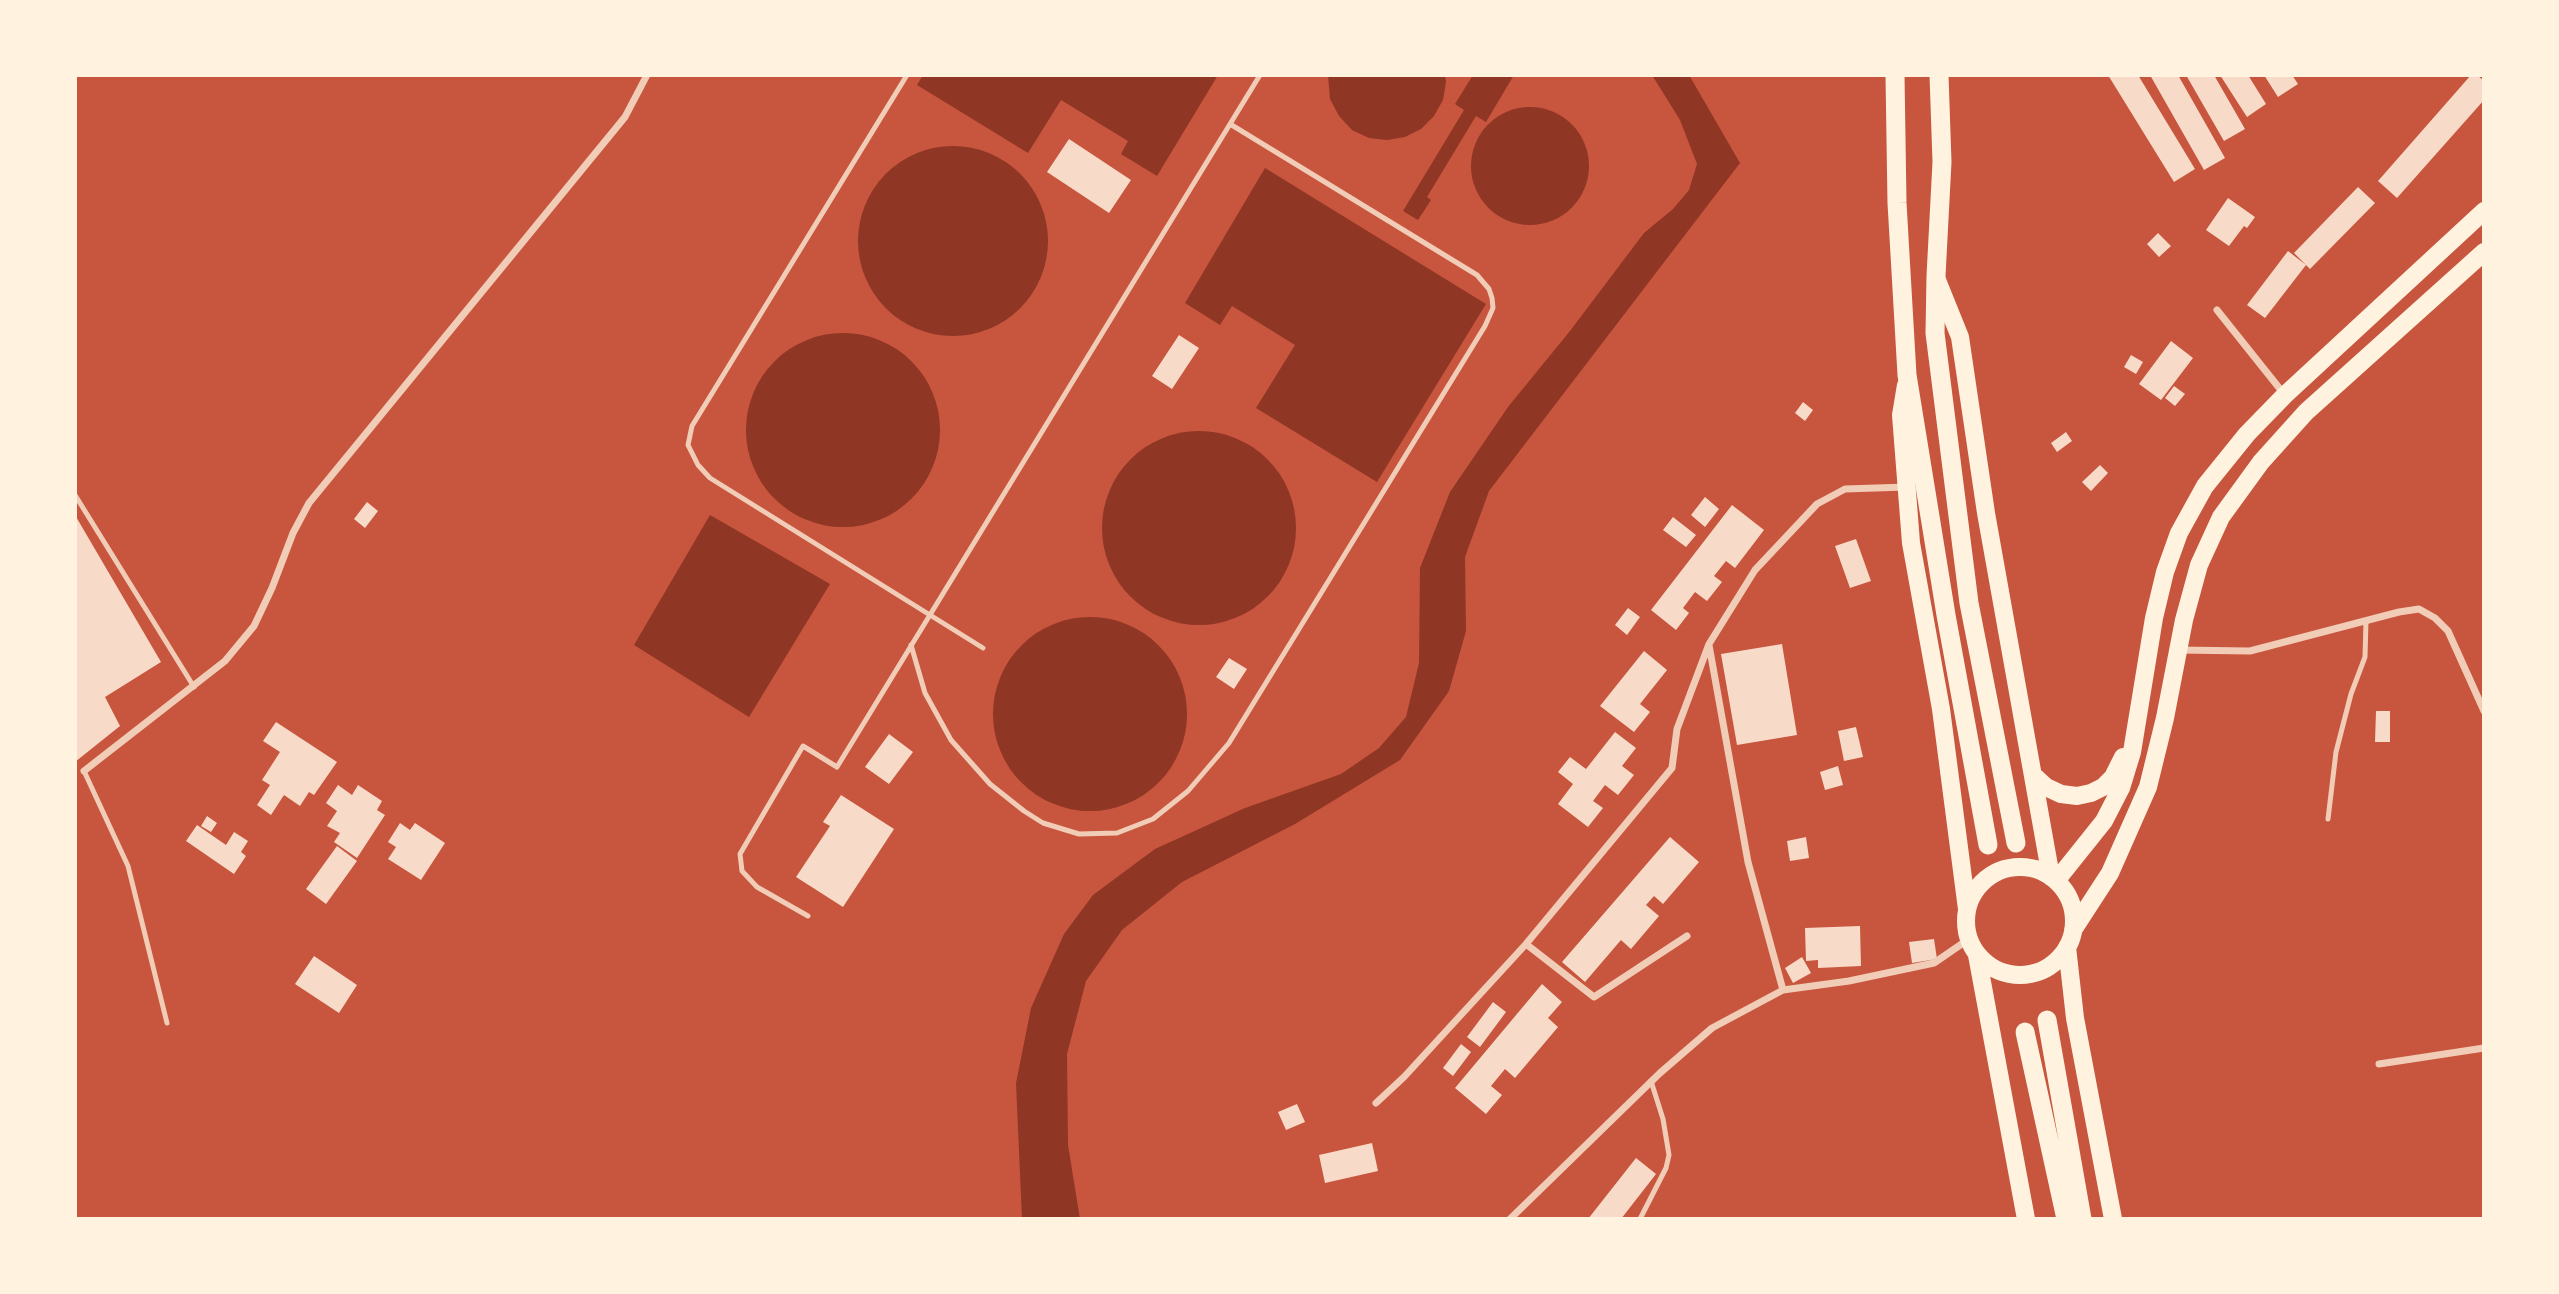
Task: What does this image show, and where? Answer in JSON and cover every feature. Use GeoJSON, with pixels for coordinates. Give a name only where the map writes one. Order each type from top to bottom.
{"type":"FeatureCollection","features":[{"type":"Feature","properties":{"kind":"highway"},"geometry":{"type":"LineString","coordinates":[[1895,75],[1897,202],[1907,375],[1946,615],[1988,845]]}},
{"type":"Feature","properties":{"kind":"highway"},"geometry":{"type":"LineString","coordinates":[[1939,75],[1942,162],[1935,332],[1969,603],[2016,843]]}},
{"type":"Feature","properties":{"kind":"highway"},"geometry":{"type":"LineString","coordinates":[[2047,1020],[2082,1219]]}},
{"type":"Feature","properties":{"kind":"highway"},"geometry":{"type":"LineString","coordinates":[[2025,1032],[2066,1219]]}},
{"type":"Feature","properties":{"kind":"main road"},"geometry":{"type":"LineString","coordinates":[[2053,879],[2092,836],[2113,805],[2128,770],[2154,618],[2165,572],[2179,533],[2206,486],[2247,434],[2285,395],[2484,211]]}},
{"type":"Feature","properties":{"kind":"main road"},"geometry":{"type":"LineString","coordinates":[[1973,947],[1991,967],[2007,974],[2025,975],[2042,971],[2056,961],[2110,873],[2148,787],[2165,718],[2177,650],[2199,565],[2221,517],[2261,462],[2306,412],[2484,252]]}},
{"type":"Feature","properties":{"kind":"main road"},"geometry":{"type":"LineString","coordinates":[[1936,276],[1960,337],[1986,513],[2053,879]]}},
{"type":"Feature","properties":{"kind":"main road"},"geometry":{"type":"LineString","coordinates":[[1907,375],[1901,415],[1911,544],[1941,709],[1967,909],[1966,924],[1973,947],[2026,1219]]}},
{"type":"Feature","properties":{"kind":"main road"},"geometry":{"type":"LineString","coordinates":[[2034,776],[2046,787],[2061,794],[2077,796],[2091,793],[2113,777],[2135,736]]}},
{"type":"Feature","properties":{"kind":"main road"},"geometry":{"type":"LineString","coordinates":[[1967,909],[1974,893],[1986,880],[2000,871],[2018,867],[2035,869],[2053,879],[2067,895],[2073,912],[2070,938],[2075,1018],[2113,1219]]}},
{"type":"Feature","properties":{"kind":"street"},"geometry":{"type":"LineString","coordinates":[[84,771],[225,661],[254,626],[293,533],[309,503],[625,117],[647,75]]}},
{"type":"Feature","properties":{"kind":"street"},"geometry":{"type":"LineString","coordinates":[[2217,310],[2285,395]]}},
{"type":"Feature","properties":{"kind":"street"},"geometry":{"type":"LineString","coordinates":[[1376,1103],[1405,1077],[1526,944],[1672,768],[1677,729],[1709,644],[1755,570],[1817,504],[1845,489],[1907,487]]}},
{"type":"Feature","properties":{"kind":"street"},"geometry":{"type":"LineString","coordinates":[[2177,650],[2250,651],[2419,610],[2435,618],[2448,631],[2484,711]]}},
{"type":"Feature","properties":{"kind":"street"},"geometry":{"type":"LineString","coordinates":[[1709,644],[1748,862],[1783,990]]}},
{"type":"Feature","properties":{"kind":"street"},"geometry":{"type":"LineString","coordinates":[[1526,944],[1594,997],[1686,936]]}},
{"type":"Feature","properties":{"kind":"street"},"geometry":{"type":"LineString","coordinates":[[1510,1219],[1651,1081],[1712,1028],[1783,990],[1849,981],[1934,963],[1973,947]]}},
{"type":"Feature","properties":{"kind":"street"},"geometry":{"type":"LineString","coordinates":[[2379,1065],[2484,1048]]}},
{"type":"Feature","properties":{"kind":"lane"},"geometry":{"type":"LineString","coordinates":[[907,75],[692,426],[688,444],[698,465],[710,478],[982,648]]}},
{"type":"Feature","properties":{"kind":"lane"},"geometry":{"type":"LineString","coordinates":[[808,916],[757,887],[741,871],[740,854],[803,746],[837,767],[1260,75]]}},
{"type":"Feature","properties":{"kind":"lane"},"geometry":{"type":"LineString","coordinates":[[911,645],[925,693],[951,740],[990,784],[1024,811],[1043,823],[1079,834],[1117,833],[1153,819],[1188,791],[1229,743],[1478,338],[1493,308],[1489,289],[1477,275],[1230,124]]}},
{"type":"Feature","properties":{"kind":"lane"},"geometry":{"type":"LineString","coordinates":[[75,495],[194,687]]}},
{"type":"Feature","properties":{"kind":"lane"},"geometry":{"type":"LineString","coordinates":[[2328,819],[2336,752],[2351,694],[2365,657],[2367,621]]}},
{"type":"Feature","properties":{"kind":"lane"},"geometry":{"type":"LineString","coordinates":[[84,771],[128,866],[167,1023]]}},
{"type":"Feature","properties":{"kind":"lane"},"geometry":{"type":"LineString","coordinates":[[1640,1219],[1667,1168],[1669,1155],[1663,1119],[1651,1081]]}},
{"type":"Feature","properties":{"kind":"shaded area"},"geometry":{"type":"Polygon","coordinates":[[[923,75],[1218,75],[1157,176],[1121,154],[1128,141],[1061,100],[1028,153],[917,85],[923,75]]]}},
{"type":"Feature","properties":{"kind":"shaded area"},"geometry":{"type":"Polygon","coordinates":[[[1328,75],[1445,75],[1446,82],[1443,100],[1434,116],[1421,129],[1405,137],[1387,140],[1369,138],[1352,130],[1339,116],[1330,99],[1328,75]]]}},
{"type":"Feature","properties":{"kind":"shaded area"},"geometry":{"type":"Polygon","coordinates":[[[1473,75],[1514,75],[1486,122],[1476,116],[1427,197],[1431,200],[1418,220],[1403,211],[1464,110],[1455,104],[1473,75]]]}},
{"type":"Feature","properties":{"kind":"shaded area"},"geometry":{"type":"Polygon","coordinates":[[[1652,75],[1689,75],[1740,163],[1489,491],[1465,557],[1466,631],[1449,691],[1400,760],[1295,824],[1182,882],[1122,930],[1086,981],[1067,1054],[1068,1145],[1080,1219],[1022,1219],[1016,1083],[1031,1008],[1064,934],[1093,895],[1155,849],[1245,808],[1341,774],[1379,748],[1406,717],[1419,663],[1420,568],[1450,492],[1508,407],[1644,233],[1673,209],[1689,190],[1697,164],[1680,120],[1652,75]]]}},
{"type":"Feature","properties":{"kind":"shaded area"},"geometry":{"type":"Polygon","coordinates":[[[1530,107],[1553,112],[1572,124],[1584,143],[1589,166],[1584,189],[1572,208],[1553,220],[1530,225],[1507,220],[1488,208],[1476,189],[1471,166],[1476,143],[1488,124],[1507,112],[1530,107]]]}},
{"type":"Feature","properties":{"kind":"shaded area"},"geometry":{"type":"Polygon","coordinates":[[[953,146],[989,153],[1020,174],[1041,205],[1048,241],[1041,277],[1020,308],[989,329],[953,336],[917,329],[886,308],[865,277],[858,241],[865,205],[886,174],[917,153],[953,146]]]}},
{"type":"Feature","properties":{"kind":"shaded area"},"geometry":{"type":"Polygon","coordinates":[[[1265,168],[1486,304],[1377,482],[1256,408],[1295,345],[1232,306],[1220,325],[1185,303],[1265,168]]]}},
{"type":"Feature","properties":{"kind":"shaded area"},"geometry":{"type":"Polygon","coordinates":[[[843,333],[880,340],[912,361],[933,393],[940,430],[933,467],[912,499],[880,520],[843,527],[806,520],[774,499],[753,467],[746,430],[753,393],[774,361],[806,340],[843,333]]]}},
{"type":"Feature","properties":{"kind":"shaded area"},"geometry":{"type":"Polygon","coordinates":[[[1199,431],[1236,438],[1268,459],[1289,491],[1296,528],[1289,565],[1268,597],[1236,618],[1199,625],[1162,618],[1130,597],[1109,565],[1102,528],[1109,491],[1130,459],[1162,438],[1199,431]]]}},
{"type":"Feature","properties":{"kind":"shaded area"},"geometry":{"type":"Polygon","coordinates":[[[710,515],[830,584],[749,717],[634,645],[710,515]]]}},
{"type":"Feature","properties":{"kind":"shaded area"},"geometry":{"type":"Polygon","coordinates":[[[1090,617],[1127,624],[1159,645],[1180,677],[1187,714],[1180,751],[1159,783],[1127,804],[1090,811],[1053,804],[1021,783],[1000,751],[993,714],[1000,677],[1021,645],[1053,624],[1090,617]]]}},
{"type":"Feature","properties":{"kind":"building"},"geometry":{"type":"Polygon","coordinates":[[[2108,75],[2138,75],[2195,169],[2174,182],[2108,75]]]}},
{"type":"Feature","properties":{"kind":"building"},"geometry":{"type":"Polygon","coordinates":[[[2150,75],[2178,75],[2225,158],[2204,170],[2150,75]]]}},
{"type":"Feature","properties":{"kind":"building"},"geometry":{"type":"Polygon","coordinates":[[[2186,75],[2214,75],[2245,129],[2224,141],[2186,75]]]}},
{"type":"Feature","properties":{"kind":"building"},"geometry":{"type":"Polygon","coordinates":[[[2220,75],[2248,75],[2266,104],[2247,117],[2220,75]]]}},
{"type":"Feature","properties":{"kind":"building"},"geometry":{"type":"Polygon","coordinates":[[[2264,75],[2292,75],[2298,84],[2278,97],[2264,75]]]}},
{"type":"Feature","properties":{"kind":"building"},"geometry":{"type":"Polygon","coordinates":[[[2471,75],[2477,75],[2484,81],[2484,100],[2397,198],[2378,181],[2471,75]]]}},
{"type":"Feature","properties":{"kind":"building"},"geometry":{"type":"Polygon","coordinates":[[[1069,139],[1131,180],[1109,213],[1047,172],[1069,139]]]}},
{"type":"Feature","properties":{"kind":"building"},"geometry":{"type":"Polygon","coordinates":[[[2358,187],[2375,203],[2310,269],[2294,253],[2358,187]]]}},
{"type":"Feature","properties":{"kind":"building"},"geometry":{"type":"Polygon","coordinates":[[[2228,198],[2255,217],[2247,228],[2244,226],[2229,246],[2206,230],[2228,198]]]}},
{"type":"Feature","properties":{"kind":"building"},"geometry":{"type":"Polygon","coordinates":[[[2158,233],[2171,246],[2159,257],[2147,244],[2158,233]]]}},
{"type":"Feature","properties":{"kind":"building"},"geometry":{"type":"Polygon","coordinates":[[[2288,251],[2306,265],[2265,318],[2247,305],[2288,251]]]}},
{"type":"Feature","properties":{"kind":"building"},"geometry":{"type":"Polygon","coordinates":[[[1179,335],[1199,348],[1172,389],[1152,376],[1179,335]]]}},
{"type":"Feature","properties":{"kind":"building"},"geometry":{"type":"Polygon","coordinates":[[[2171,341],[2193,358],[2161,400],[2139,384],[2171,341]]]}},
{"type":"Feature","properties":{"kind":"building"},"geometry":{"type":"Polygon","coordinates":[[[2131,355],[2143,362],[2136,374],[2124,367],[2131,355]]]}},
{"type":"Feature","properties":{"kind":"building"},"geometry":{"type":"Polygon","coordinates":[[[2174,386],[2185,394],[2175,406],[2165,398],[2174,386]]]}},
{"type":"Feature","properties":{"kind":"building"},"geometry":{"type":"Polygon","coordinates":[[[1803,402],[1813,410],[1805,421],[1795,413],[1803,402]]]}},
{"type":"Feature","properties":{"kind":"building"},"geometry":{"type":"Polygon","coordinates":[[[2066,432],[2072,441],[2057,452],[2051,443],[2066,432]]]}},
{"type":"Feature","properties":{"kind":"building"},"geometry":{"type":"Polygon","coordinates":[[[2100,465],[2108,473],[2091,491],[2082,482],[2100,465]]]}},
{"type":"Feature","properties":{"kind":"building"},"geometry":{"type":"Polygon","coordinates":[[[1705,497],[1719,509],[1705,527],[1691,515],[1705,497]]]}},
{"type":"Feature","properties":{"kind":"building"},"geometry":{"type":"Polygon","coordinates":[[[367,502],[378,511],[365,528],[354,519],[367,502]]]}},
{"type":"Feature","properties":{"kind":"building"},"geometry":{"type":"Polygon","coordinates":[[[1732,505],[1764,530],[1735,568],[1726,561],[1714,576],[1722,582],[1707,601],[1695,592],[1683,608],[1689,613],[1676,630],[1651,610],[1732,505]]]}},
{"type":"Feature","properties":{"kind":"building"},"geometry":{"type":"Polygon","coordinates":[[[75,515],[161,662],[105,697],[120,726],[75,762],[75,515]]]}},
{"type":"Feature","properties":{"kind":"building"},"geometry":{"type":"Polygon","coordinates":[[[1673,517],[1696,535],[1686,547],[1663,530],[1673,517]]]}},
{"type":"Feature","properties":{"kind":"building"},"geometry":{"type":"Polygon","coordinates":[[[1856,539],[1871,581],[1850,588],[1835,546],[1856,539]]]}},
{"type":"Feature","properties":{"kind":"building"},"geometry":{"type":"Polygon","coordinates":[[[1628,608],[1640,617],[1627,635],[1615,625],[1628,608]]]}},
{"type":"Feature","properties":{"kind":"building"},"geometry":{"type":"Polygon","coordinates":[[[1782,644],[1797,735],[1737,745],[1721,654],[1782,644]]]}},
{"type":"Feature","properties":{"kind":"building"},"geometry":{"type":"Polygon","coordinates":[[[1644,651],[1667,670],[1640,704],[1650,712],[1634,732],[1600,706],[1644,651]]]}},
{"type":"Feature","properties":{"kind":"building"},"geometry":{"type":"Polygon","coordinates":[[[1229,658],[1247,669],[1234,689],[1216,677],[1229,658]]]}},
{"type":"Feature","properties":{"kind":"building"},"geometry":{"type":"Polygon","coordinates":[[[2376,711],[2390,711],[2390,742],[2375,742],[2376,711]]]}},
{"type":"Feature","properties":{"kind":"building"},"geometry":{"type":"Polygon","coordinates":[[[276,722],[337,762],[314,795],[309,792],[300,806],[284,795],[271,815],[257,805],[270,785],[262,780],[280,752],[263,741],[276,722]]]}},
{"type":"Feature","properties":{"kind":"building"},"geometry":{"type":"Polygon","coordinates":[[[1856,727],[1863,757],[1844,761],[1838,731],[1856,727]]]}},
{"type":"Feature","properties":{"kind":"building"},"geometry":{"type":"Polygon","coordinates":[[[1615,732],[1636,748],[1622,766],[1634,775],[1618,795],[1605,785],[1593,801],[1603,808],[1588,827],[1558,804],[1573,784],[1558,772],[1570,757],[1586,769],[1615,732]]]}},
{"type":"Feature","properties":{"kind":"building"},"geometry":{"type":"Polygon","coordinates":[[[889,734],[913,752],[889,784],[865,767],[889,734]]]}},
{"type":"Feature","properties":{"kind":"building"},"geometry":{"type":"Polygon","coordinates":[[[1838,766],[1843,785],[1825,790],[1820,772],[1838,766]]]}},
{"type":"Feature","properties":{"kind":"building"},"geometry":{"type":"Polygon","coordinates":[[[338,785],[352,795],[358,785],[382,801],[377,810],[385,815],[357,858],[334,842],[340,833],[327,826],[337,811],[326,803],[338,785]]]}},
{"type":"Feature","properties":{"kind":"building"},"geometry":{"type":"Polygon","coordinates":[[[841,795],[894,829],[843,907],[796,877],[830,826],[823,822],[841,795]]]}},
{"type":"Feature","properties":{"kind":"building"},"geometry":{"type":"Polygon","coordinates":[[[207,816],[217,823],[211,832],[201,826],[207,816]]]}},
{"type":"Feature","properties":{"kind":"building"},"geometry":{"type":"Polygon","coordinates":[[[400,823],[410,830],[415,823],[445,843],[421,880],[388,859],[396,847],[388,842],[400,823]]]}},
{"type":"Feature","properties":{"kind":"building"},"geometry":{"type":"Polygon","coordinates":[[[197,825],[226,845],[234,832],[248,841],[241,852],[246,856],[234,874],[186,841],[197,825]]]}},
{"type":"Feature","properties":{"kind":"building"},"geometry":{"type":"Polygon","coordinates":[[[1670,837],[1699,862],[1663,904],[1654,896],[1646,905],[1659,916],[1631,949],[1621,940],[1585,982],[1562,962],[1670,837]]]}},
{"type":"Feature","properties":{"kind":"building"},"geometry":{"type":"Polygon","coordinates":[[[1806,837],[1809,858],[1790,861],[1787,841],[1806,837]]]}},
{"type":"Feature","properties":{"kind":"building"},"geometry":{"type":"Polygon","coordinates":[[[337,846],[357,861],[326,904],[306,889],[337,846]]]}},
{"type":"Feature","properties":{"kind":"building"},"geometry":{"type":"Polygon","coordinates":[[[1860,926],[1861,966],[1818,968],[1818,960],[1806,961],[1805,928],[1860,926]]]}},
{"type":"Feature","properties":{"kind":"building"},"geometry":{"type":"Polygon","coordinates":[[[1934,939],[1937,959],[1912,963],[1909,942],[1934,939]]]}},
{"type":"Feature","properties":{"kind":"building"},"geometry":{"type":"Polygon","coordinates":[[[314,956],[357,985],[339,1013],[295,984],[314,956]]]}},
{"type":"Feature","properties":{"kind":"building"},"geometry":{"type":"Polygon","coordinates":[[[1802,957],[1811,973],[1793,983],[1785,968],[1802,957]]]}},
{"type":"Feature","properties":{"kind":"building"},"geometry":{"type":"Polygon","coordinates":[[[1542,984],[1562,1002],[1548,1018],[1558,1027],[1515,1078],[1505,1069],[1491,1086],[1502,1095],[1486,1114],[1455,1088],[1542,984]]]}},
{"type":"Feature","properties":{"kind":"building"},"geometry":{"type":"Polygon","coordinates":[[[1493,1002],[1506,1012],[1480,1047],[1467,1037],[1493,1002]]]}},
{"type":"Feature","properties":{"kind":"building"},"geometry":{"type":"Polygon","coordinates":[[[1461,1044],[1471,1052],[1453,1076],[1443,1068],[1461,1044]]]}},
{"type":"Feature","properties":{"kind":"building"},"geometry":{"type":"Polygon","coordinates":[[[1297,1104],[1305,1122],[1286,1130],[1278,1112],[1297,1104]]]}},
{"type":"Feature","properties":{"kind":"building"},"geometry":{"type":"Polygon","coordinates":[[[1372,1143],[1378,1171],[1325,1183],[1319,1155],[1372,1143]]]}},
{"type":"Feature","properties":{"kind":"building"},"geometry":{"type":"Polygon","coordinates":[[[1636,1158],[1656,1174],[1621,1219],[1588,1219],[1636,1158]]]}}]}
